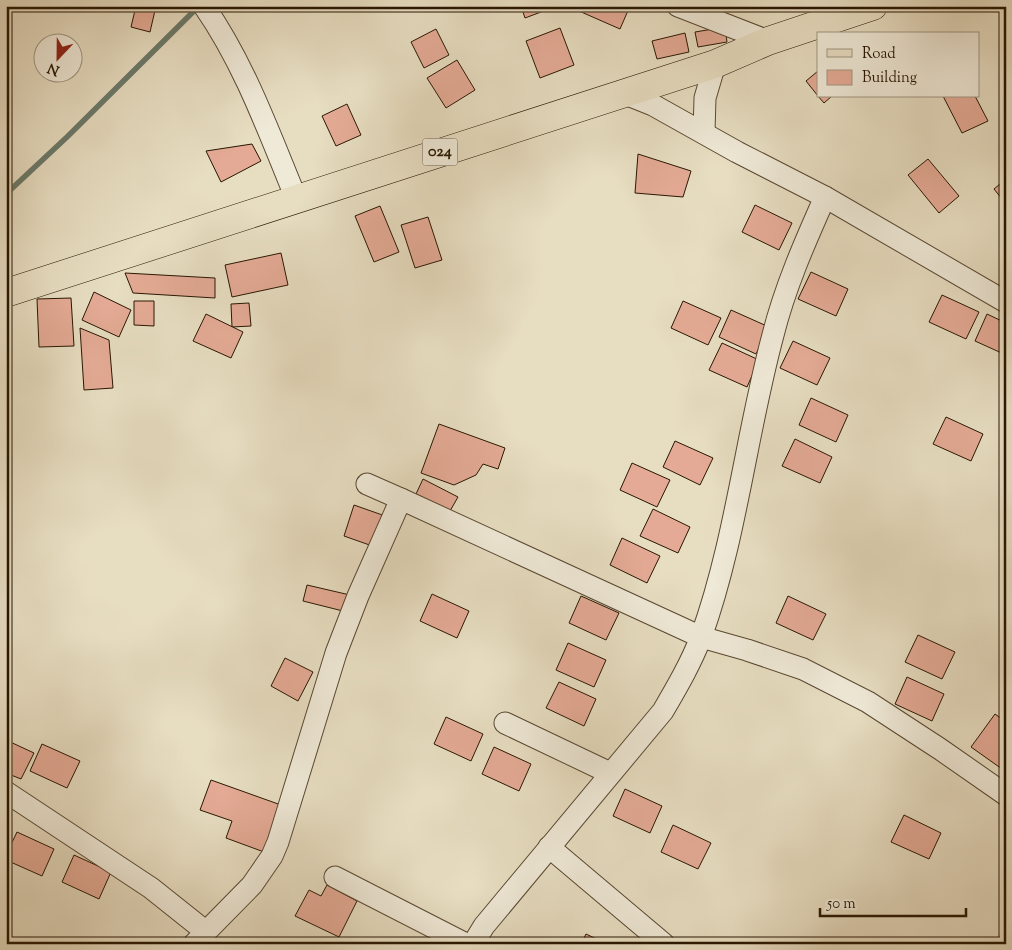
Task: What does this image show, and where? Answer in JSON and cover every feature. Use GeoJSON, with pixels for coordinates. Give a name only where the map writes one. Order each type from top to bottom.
{"type":"FeatureCollection","features":[{"type":"Feature","properties":{"kind":"main road","name":"024"},"geometry":{"type":"LineString","coordinates":[[6,293],[714,64],[768,41],[873,6]]}},
{"type":"Feature","properties":{"kind":"street"},"geometry":{"type":"LineString","coordinates":[[678,6],[768,41]]}},
{"type":"Feature","properties":{"kind":"street"},"geometry":{"type":"LineString","coordinates":[[207,10],[244,74],[296,198]]}},
{"type":"Feature","properties":{"kind":"street"},"geometry":{"type":"LineString","coordinates":[[704,132],[705,98],[714,64]]}},
{"type":"Feature","properties":{"kind":"street"},"geometry":{"type":"LineString","coordinates":[[623,93],[653,105],[737,152],[825,197],[1006,302]]}},
{"type":"Feature","properties":{"kind":"street"},"geometry":{"type":"LineString","coordinates":[[473,944],[484,926],[663,711],[684,675],[701,637],[733,521],[773,334],[793,270],[825,197]]}},
{"type":"Feature","properties":{"kind":"street"},"geometry":{"type":"LineString","coordinates":[[367,484],[701,637],[747,650],[803,670],[868,702],[1006,795]]}},
{"type":"Feature","properties":{"kind":"street"},"geometry":{"type":"LineString","coordinates":[[6,792],[150,888],[199,938],[252,885],[272,856],[278,842],[336,653],[358,596],[401,499]]}},
{"type":"Feature","properties":{"kind":"street"},"geometry":{"type":"LineString","coordinates":[[505,723],[610,773]]}},
{"type":"Feature","properties":{"kind":"street"},"geometry":{"type":"LineString","coordinates":[[549,847],[664,944]]}},
{"type":"Feature","properties":{"kind":"street"},"geometry":{"type":"LineString","coordinates":[[335,877],[466,944]]}},
{"type":"Feature","properties":{"kind":"building"},"geometry":{"type":"Polygon","coordinates":[[[136,6],[156,6],[150,32],[131,27],[136,6]]]}},
{"type":"Feature","properties":{"kind":"building"},"geometry":{"type":"Polygon","coordinates":[[[521,6],[557,6],[525,18],[521,6]]]}},
{"type":"Feature","properties":{"kind":"building"},"geometry":{"type":"Polygon","coordinates":[[[582,6],[630,6],[620,29],[579,11],[582,6]]]}},
{"type":"Feature","properties":{"kind":"building"},"geometry":{"type":"Polygon","coordinates":[[[725,27],[727,42],[698,47],[695,32],[725,27]]]}},
{"type":"Feature","properties":{"kind":"building"},"geometry":{"type":"Polygon","coordinates":[[[560,28],[574,65],[540,78],[526,41],[560,28]]]}},
{"type":"Feature","properties":{"kind":"building"},"geometry":{"type":"Polygon","coordinates":[[[436,29],[449,55],[424,68],[411,42],[436,29]]]}},
{"type":"Feature","properties":{"kind":"building"},"geometry":{"type":"Polygon","coordinates":[[[685,33],[689,52],[657,59],[652,41],[685,33]]]}},
{"type":"Feature","properties":{"kind":"building"},"geometry":{"type":"Polygon","coordinates":[[[457,60],[475,90],[446,108],[427,78],[457,60]]]}},
{"type":"Feature","properties":{"kind":"building"},"geometry":{"type":"Polygon","coordinates":[[[817,72],[817,95],[806,81],[817,72]]]}},
{"type":"Feature","properties":{"kind":"building"},"geometry":{"type":"Polygon","coordinates":[[[820,98],[830,98],[824,103],[820,98]]]}},
{"type":"Feature","properties":{"kind":"building"},"geometry":{"type":"Polygon","coordinates":[[[944,98],[976,98],[988,121],[962,133],[944,98]]]}},
{"type":"Feature","properties":{"kind":"building"},"geometry":{"type":"Polygon","coordinates":[[[347,104],[361,135],[336,146],[322,116],[347,104]]]}},
{"type":"Feature","properties":{"kind":"building"},"geometry":{"type":"Polygon","coordinates":[[[252,144],[261,161],[221,182],[206,151],[252,144]]]}},
{"type":"Feature","properties":{"kind":"building"},"geometry":{"type":"Polygon","coordinates":[[[638,154],[691,171],[683,197],[635,193],[638,154]]]}},
{"type":"Feature","properties":{"kind":"building"},"geometry":{"type":"Polygon","coordinates":[[[928,159],[959,196],[939,213],[908,175],[928,159]]]}},
{"type":"Feature","properties":{"kind":"building"},"geometry":{"type":"Polygon","coordinates":[[[1006,179],[1006,204],[994,189],[1006,179]]]}},
{"type":"Feature","properties":{"kind":"building"},"geometry":{"type":"Polygon","coordinates":[[[755,205],[792,223],[779,250],[742,232],[755,205]]]}},
{"type":"Feature","properties":{"kind":"building"},"geometry":{"type":"Polygon","coordinates":[[[380,206],[399,252],[374,262],[355,216],[380,206]]]}},
{"type":"Feature","properties":{"kind":"building"},"geometry":{"type":"Polygon","coordinates":[[[428,217],[442,260],[415,268],[401,225],[428,217]]]}},
{"type":"Feature","properties":{"kind":"building"},"geometry":{"type":"Polygon","coordinates":[[[281,253],[288,285],[232,297],[225,265],[281,253]]]}},
{"type":"Feature","properties":{"kind":"building"},"geometry":{"type":"Polygon","coordinates":[[[811,272],[848,289],[836,316],[798,299],[811,272]]]}},
{"type":"Feature","properties":{"kind":"building"},"geometry":{"type":"Polygon","coordinates":[[[125,273],[215,278],[215,298],[133,293],[125,273]]]}},
{"type":"Feature","properties":{"kind":"building"},"geometry":{"type":"Polygon","coordinates":[[[94,292],[131,310],[119,337],[82,320],[94,292]]]}},
{"type":"Feature","properties":{"kind":"building"},"geometry":{"type":"Polygon","coordinates":[[[942,295],[979,312],[966,339],[929,322],[942,295]]]}},
{"type":"Feature","properties":{"kind":"building"},"geometry":{"type":"Polygon","coordinates":[[[71,298],[74,346],[39,347],[37,299],[71,298]]]}},
{"type":"Feature","properties":{"kind":"building"},"geometry":{"type":"Polygon","coordinates":[[[134,301],[154,301],[154,326],[134,325],[134,301]]]}},
{"type":"Feature","properties":{"kind":"building"},"geometry":{"type":"Polygon","coordinates":[[[683,301],[721,318],[708,345],[671,328],[683,301]]]}},
{"type":"Feature","properties":{"kind":"building"},"geometry":{"type":"Polygon","coordinates":[[[249,303],[251,326],[232,327],[231,304],[249,303]]]}},
{"type":"Feature","properties":{"kind":"building"},"geometry":{"type":"Polygon","coordinates":[[[731,310],[769,327],[756,354],[719,337],[731,310]]]}},
{"type":"Feature","properties":{"kind":"building"},"geometry":{"type":"Polygon","coordinates":[[[206,314],[243,332],[231,358],[193,341],[206,314]]]}},
{"type":"Feature","properties":{"kind":"building"},"geometry":{"type":"Polygon","coordinates":[[[987,314],[1006,323],[1006,355],[975,341],[987,314]]]}},
{"type":"Feature","properties":{"kind":"building"},"geometry":{"type":"Polygon","coordinates":[[[80,328],[109,340],[113,388],[84,390],[80,328]]]}},
{"type":"Feature","properties":{"kind":"building"},"geometry":{"type":"Polygon","coordinates":[[[793,341],[830,358],[817,385],[780,368],[793,341]]]}},
{"type":"Feature","properties":{"kind":"building"},"geometry":{"type":"Polygon","coordinates":[[[722,343],[759,360],[747,387],[709,370],[722,343]]]}},
{"type":"Feature","properties":{"kind":"building"},"geometry":{"type":"Polygon","coordinates":[[[811,398],[848,415],[836,442],[799,425],[811,398]]]}},
{"type":"Feature","properties":{"kind":"building"},"geometry":{"type":"Polygon","coordinates":[[[946,417],[983,434],[971,461],[933,444],[946,417]]]}},
{"type":"Feature","properties":{"kind":"building"},"geometry":{"type":"Polygon","coordinates":[[[439,424],[505,448],[498,469],[483,464],[476,475],[454,485],[421,473],[439,424]]]}},
{"type":"Feature","properties":{"kind":"building"},"geometry":{"type":"Polygon","coordinates":[[[795,439],[832,457],[820,483],[782,466],[795,439]]]}},
{"type":"Feature","properties":{"kind":"building"},"geometry":{"type":"Polygon","coordinates":[[[675,441],[713,458],[700,485],[663,467],[675,441]]]}},
{"type":"Feature","properties":{"kind":"building"},"geometry":{"type":"Polygon","coordinates":[[[632,463],[670,480],[657,507],[620,490],[632,463]]]}},
{"type":"Feature","properties":{"kind":"building"},"geometry":{"type":"Polygon","coordinates":[[[423,479],[458,497],[450,511],[416,494],[423,479]]]}},
{"type":"Feature","properties":{"kind":"building"},"geometry":{"type":"Polygon","coordinates":[[[354,505],[388,517],[378,548],[344,536],[354,505]]]}},
{"type":"Feature","properties":{"kind":"building"},"geometry":{"type":"Polygon","coordinates":[[[653,509],[690,527],[678,553],[640,536],[653,509]]]}},
{"type":"Feature","properties":{"kind":"building"},"geometry":{"type":"Polygon","coordinates":[[[622,538],[660,556],[647,583],[610,565],[622,538]]]}},
{"type":"Feature","properties":{"kind":"building"},"geometry":{"type":"Polygon","coordinates":[[[307,585],[350,595],[347,612],[303,601],[307,585]]]}},
{"type":"Feature","properties":{"kind":"building"},"geometry":{"type":"Polygon","coordinates":[[[432,594],[469,611],[457,638],[420,621],[432,594]]]}},
{"type":"Feature","properties":{"kind":"building"},"geometry":{"type":"Polygon","coordinates":[[[581,596],[619,613],[606,640],[569,623],[581,596]]]}},
{"type":"Feature","properties":{"kind":"building"},"geometry":{"type":"Polygon","coordinates":[[[788,596],[826,614],[813,640],[776,623],[788,596]]]}},
{"type":"Feature","properties":{"kind":"building"},"geometry":{"type":"Polygon","coordinates":[[[918,635],[955,652],[942,679],[905,662],[918,635]]]}},
{"type":"Feature","properties":{"kind":"building"},"geometry":{"type":"Polygon","coordinates":[[[568,643],[606,660],[594,687],[556,670],[568,643]]]}},
{"type":"Feature","properties":{"kind":"building"},"geometry":{"type":"Polygon","coordinates":[[[285,658],[313,672],[298,701],[271,686],[285,658]]]}},
{"type":"Feature","properties":{"kind":"building"},"geometry":{"type":"Polygon","coordinates":[[[907,677],[944,694],[932,721],[895,704],[907,677]]]}},
{"type":"Feature","properties":{"kind":"building"},"geometry":{"type":"Polygon","coordinates":[[[559,682],[596,699],[584,726],[546,708],[559,682]]]}},
{"type":"Feature","properties":{"kind":"building"},"geometry":{"type":"Polygon","coordinates":[[[995,714],[1006,722],[1006,764],[1002,769],[971,747],[995,714]]]}},
{"type":"Feature","properties":{"kind":"building"},"geometry":{"type":"Polygon","coordinates":[[[446,717],[483,734],[471,761],[434,744],[446,717]]]}},
{"type":"Feature","properties":{"kind":"building"},"geometry":{"type":"Polygon","coordinates":[[[6,740],[34,753],[21,779],[6,773],[6,740]]]}},
{"type":"Feature","properties":{"kind":"building"},"geometry":{"type":"Polygon","coordinates":[[[42,744],[80,761],[67,788],[30,771],[42,744]]]}},
{"type":"Feature","properties":{"kind":"building"},"geometry":{"type":"Polygon","coordinates":[[[494,747],[531,764],[519,791],[482,774],[494,747]]]}},
{"type":"Feature","properties":{"kind":"building"},"geometry":{"type":"Polygon","coordinates":[[[211,780],[281,805],[264,852],[226,838],[232,821],[200,810],[211,780]]]}},
{"type":"Feature","properties":{"kind":"building"},"geometry":{"type":"Polygon","coordinates":[[[625,789],[662,806],[650,833],[613,816],[625,789]]]}},
{"type":"Feature","properties":{"kind":"building"},"geometry":{"type":"Polygon","coordinates":[[[904,815],[941,833],[929,859],[891,842],[904,815]]]}},
{"type":"Feature","properties":{"kind":"building"},"geometry":{"type":"Polygon","coordinates":[[[673,825],[711,843],[698,869],[661,852],[673,825]]]}},
{"type":"Feature","properties":{"kind":"building"},"geometry":{"type":"Polygon","coordinates":[[[17,832],[54,849],[42,876],[6,860],[6,855],[17,832]]]}},
{"type":"Feature","properties":{"kind":"building"},"geometry":{"type":"Polygon","coordinates":[[[74,855],[111,872],[99,899],[62,882],[74,855]]]}},
{"type":"Feature","properties":{"kind":"building"},"geometry":{"type":"Polygon","coordinates":[[[327,885],[357,901],[339,937],[295,916],[309,890],[321,896],[327,885]]]}},
{"type":"Feature","properties":{"kind":"building"},"geometry":{"type":"Polygon","coordinates":[[[1006,923],[1006,941],[999,938],[1006,923]]]}},
{"type":"Feature","properties":{"kind":"building"},"geometry":{"type":"Polygon","coordinates":[[[586,934],[607,944],[581,944],[586,934]]]}},
{"type":"Feature","properties":{"kind":"building"},"geometry":{"type":"Polygon","coordinates":[[[121,938],[133,944],[118,944],[121,938]]]}},
{"type":"Feature","properties":{"kind":"waterway"},"geometry":{"type":"LineString","coordinates":[[6,194],[67,137],[199,6]]}}]}
